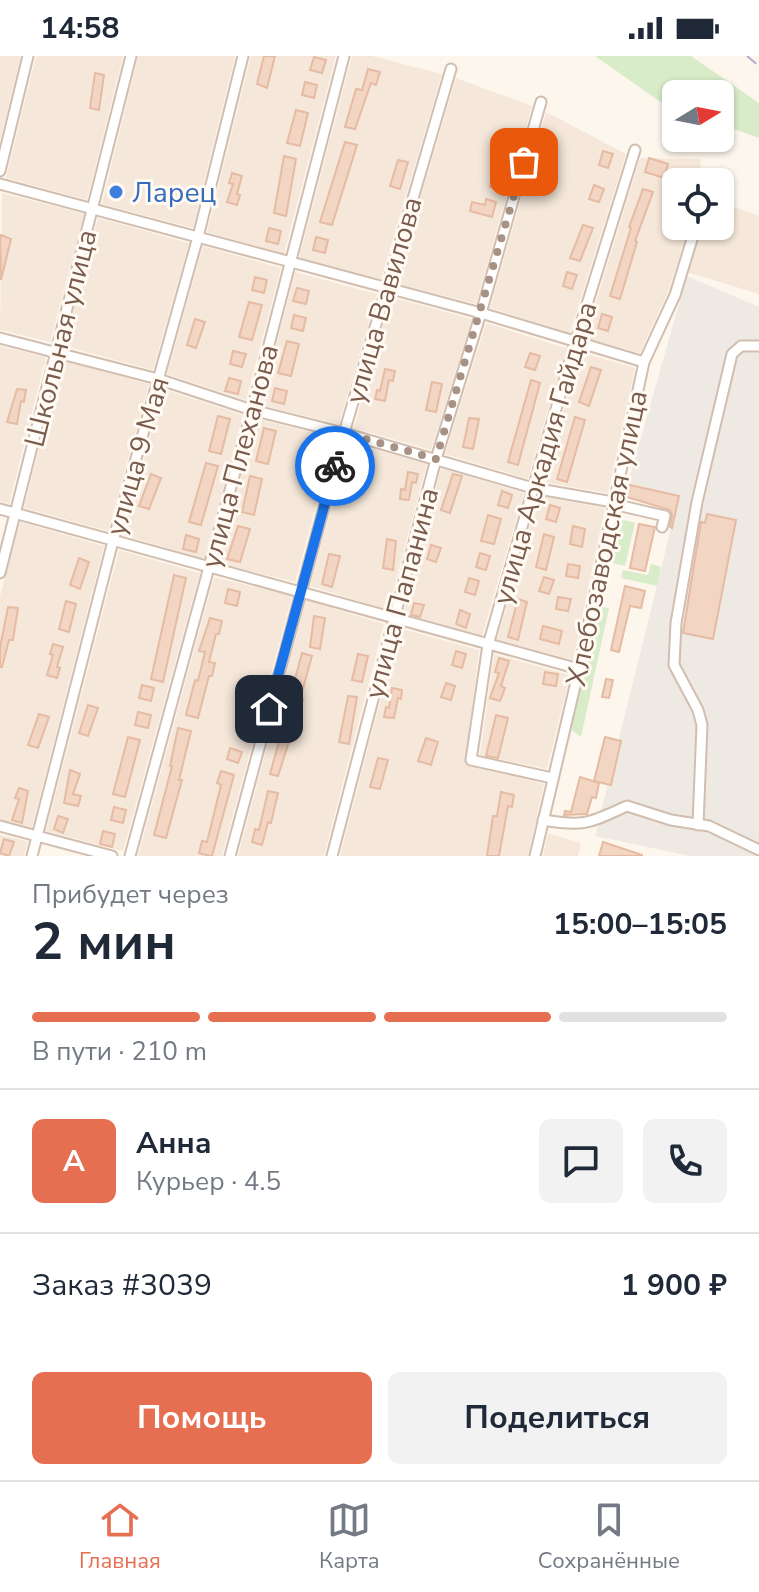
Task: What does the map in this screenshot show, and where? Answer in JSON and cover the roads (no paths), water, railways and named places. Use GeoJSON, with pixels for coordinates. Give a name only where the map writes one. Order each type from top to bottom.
{"type":"FeatureCollection","features":[{"type":"Feature","properties":{"kind":"street"},"geometry":{"type":"LineString","coordinates":[[0,171],[28,56]]}},
{"type":"Feature","properties":{"kind":"street","name":"Школьная улица"},"geometry":{"type":"LineString","coordinates":[[0,573],[131,56]]}},
{"type":"Feature","properties":{"kind":"street","name":"улица 9 Мая"},"geometry":{"type":"LineString","coordinates":[[32,856],[113,541],[198,237],[243,56]]}},
{"type":"Feature","properties":{"kind":"street","name":"улица Плеханова"},"geometry":{"type":"LineString","coordinates":[[130,856],[252,410],[344,56]]}},
{"type":"Feature","properties":{"kind":"street","name":"улица Вавилова"},"geometry":{"type":"LineString","coordinates":[[230,856],[344,433],[451,69]]}},
{"type":"Feature","properties":{"kind":"street","name":"улица Папанина"},"geometry":{"type":"LineString","coordinates":[[332,856],[436,459],[541,102]]}},
{"type":"Feature","properties":{"kind":"street","name":"улица Аркадия Гайдара"},"geometry":{"type":"LineString","coordinates":[[552,778],[471,760],[488,645],[575,343],[635,150]]}},
{"type":"Feature","properties":{"kind":"street"},"geometry":{"type":"LineString","coordinates":[[0,184],[481,313],[644,362]]}},
{"type":"Feature","properties":{"kind":"street","name":"Хлебозаводская улица"},"geometry":{"type":"LineString","coordinates":[[535,856],[579,669],[644,362],[675,295],[692,240]]}},
{"type":"Feature","properties":{"kind":"street"},"geometry":{"type":"LineString","coordinates":[[0,338],[158,379],[252,410],[344,433],[533,488],[665,516],[662,527]]}},
{"type":"Feature","properties":{"kind":"street"},"geometry":{"type":"LineString","coordinates":[[698,825],[702,725],[698,710],[674,665],[676,623],[697,502],[732,354],[741,346],[759,346]]}},
{"type":"Feature","properties":{"kind":"street"},"geometry":{"type":"LineString","coordinates":[[0,509],[579,669]]}},
{"type":"Feature","properties":{"kind":"street"},"geometry":{"type":"LineString","coordinates":[[543,820],[589,823],[627,806],[671,820],[709,826],[759,850]]}},
{"type":"Feature","properties":{"kind":"street"},"geometry":{"type":"LineString","coordinates":[[0,826],[112,856]]}},
{"type":"Feature","properties":{"kind":"railway"},"geometry":{"type":"LineString","coordinates":[[747,56],[759,66]]}},
{"type":"Feature","properties":{"kind":"place","name":"Ларец"},"geometry":{"type":"Point","coordinates":[116,192]}}]}
